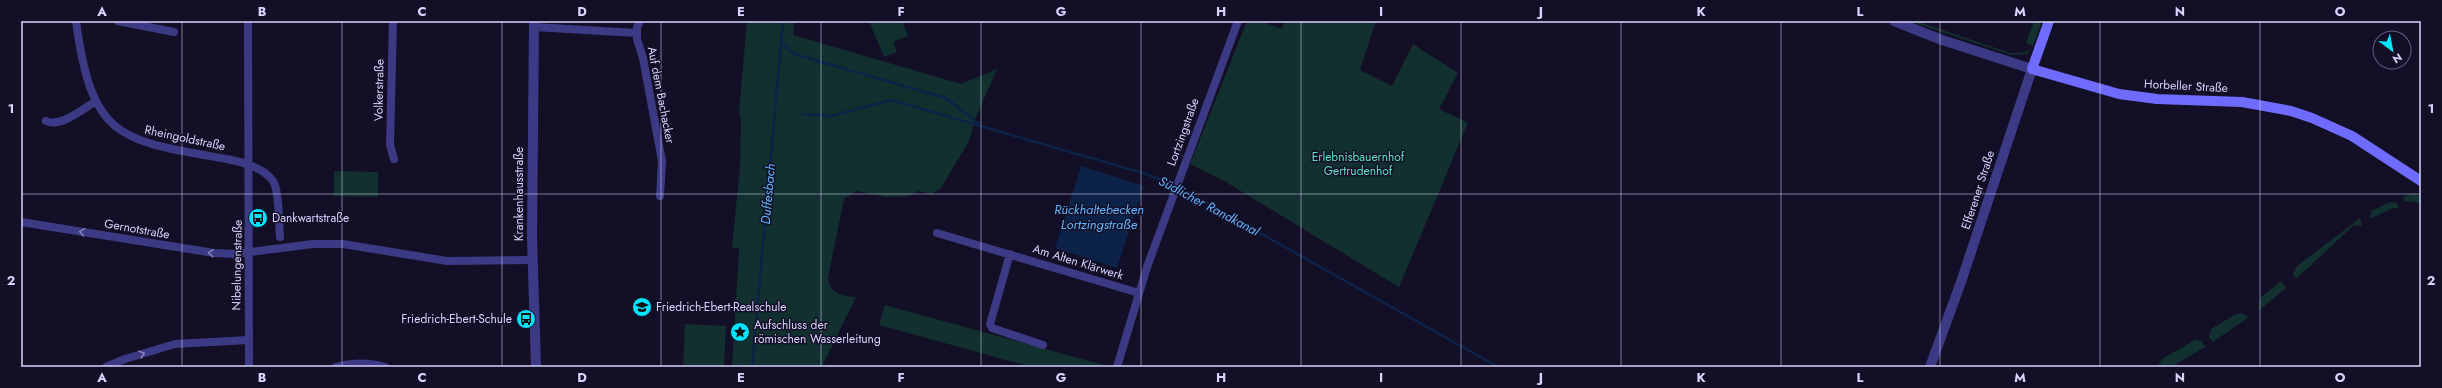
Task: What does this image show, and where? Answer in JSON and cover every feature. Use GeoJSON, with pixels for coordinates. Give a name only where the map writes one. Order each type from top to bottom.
{"type":"FeatureCollection","features":[{"type":"Feature","properties":{"kind":"main road","name":"Efferener Straße"},"geometry":{"type":"LineString","coordinates":[[2032,69],[2049,21]]}},
{"type":"Feature","properties":{"kind":"main road","name":"Horbeller Straße"},"geometry":{"type":"LineString","coordinates":[[2032,69],[2119,94],[2157,100],[2242,102],[2291,111],[2312,118],[2352,136],[2421,181]]}},
{"type":"Feature","properties":{"kind":"street","name":"Rheingoldstraße"},"geometry":{"type":"LineString","coordinates":[[76,21],[87,80],[95,102],[106,118],[118,129],[151,145],[248,163]]}},
{"type":"Feature","properties":{"kind":"street"},"geometry":{"type":"LineString","coordinates":[[118,21],[174,32]]}},
{"type":"Feature","properties":{"kind":"street","name":"Nibelungenstraße"},"geometry":{"type":"LineString","coordinates":[[248,21],[248,163],[250,251],[248,340],[249,367]]}},
{"type":"Feature","properties":{"kind":"street","name":"Volkerstraße"},"geometry":{"type":"LineString","coordinates":[[393,21],[390,146],[394,159]]}},
{"type":"Feature","properties":{"kind":"street","name":"Auf dem Bachacker"},"geometry":{"type":"LineString","coordinates":[[640,21],[636,33],[643,58],[662,161],[660,196]]}},
{"type":"Feature","properties":{"kind":"street","name":"Lortzingstraße"},"geometry":{"type":"LineString","coordinates":[[1117,367],[1139,293],[1179,179],[1238,21]]}},
{"type":"Feature","properties":{"kind":"street","name":"Horbeller Straße"},"geometry":{"type":"LineString","coordinates":[[1894,21],[1942,40],[2032,69]]}},
{"type":"Feature","properties":{"kind":"street","name":"Auf dem Bachacker"},"geometry":{"type":"LineString","coordinates":[[534,24],[636,33]]}},
{"type":"Feature","properties":{"kind":"street","name":"Krankenhausstraße"},"geometry":{"type":"LineString","coordinates":[[534,24],[532,260],[536,367]]}},
{"type":"Feature","properties":{"kind":"street","name":"Efferener Straße"},"geometry":{"type":"LineString","coordinates":[[1930,367],[1961,282],[2032,69]]}},
{"type":"Feature","properties":{"kind":"street"},"geometry":{"type":"LineString","coordinates":[[46,121],[54,123],[64,120],[95,102]]}},
{"type":"Feature","properties":{"kind":"street"},"geometry":{"type":"LineString","coordinates":[[248,163],[272,179],[274,183],[280,237]]}},
{"type":"Feature","properties":{"kind":"street","name":"Gernotstraße"},"geometry":{"type":"LineString","coordinates":[[21,222],[185,250],[234,254],[250,251]]}},
{"type":"Feature","properties":{"kind":"street","name":"Am Alten Klärwerk"},"geometry":{"type":"LineString","coordinates":[[937,233],[1139,293]]}},
{"type":"Feature","properties":{"kind":"street"},"geometry":{"type":"LineString","coordinates":[[250,251],[313,244],[343,244],[447,261],[532,260]]}},
{"type":"Feature","properties":{"kind":"street"},"geometry":{"type":"LineString","coordinates":[[1010,254],[990,324],[992,328],[1043,345]]}},
{"type":"Feature","properties":{"kind":"street"},"geometry":{"type":"LineString","coordinates":[[106,367],[125,359],[175,344],[248,340]]}},
{"type":"Feature","properties":{"kind":"street"},"geometry":{"type":"LineString","coordinates":[[336,367],[348,364],[368,363],[385,367]]}},
{"type":"Feature","properties":{"kind":"green space"},"geometry":{"type":"Polygon","coordinates":[[[747,21],[794,21],[793,35],[961,84],[997,69],[974,122],[969,141],[941,188],[932,194],[918,191],[909,196],[886,197],[857,191],[844,199],[828,278],[831,288],[834,291],[842,295],[856,297],[822,367],[732,367],[739,248],[732,248],[740,166],[741,120],[739,111],[747,21]]]}},
{"type":"Feature","properties":{"kind":"green space"},"geometry":{"type":"Polygon","coordinates":[[[869,21],[902,21],[908,36],[893,42],[897,52],[884,57],[869,21]]]}},
{"type":"Feature","properties":{"kind":"green space","name":"Erlebnisbauernhof Gertrudenhof"},"geometry":{"type":"Polygon","coordinates":[[[1247,21],[1261,21],[1281,29],[1285,21],[1376,21],[1360,70],[1392,86],[1413,44],[1458,73],[1439,109],[1468,123],[1399,287],[1224,181],[1190,164],[1247,21]]]}},
{"type":"Feature","properties":{"kind":"green space"},"geometry":{"type":"Polygon","coordinates":[[[1909,21],[1916,21],[2010,53],[2022,53],[2031,49],[2027,54],[2011,55],[1909,21]]]}},
{"type":"Feature","properties":{"kind":"green space"},"geometry":{"type":"Polygon","coordinates":[[[2034,21],[2042,21],[2033,46],[2026,43],[2034,21]]]}},
{"type":"Feature","properties":{"kind":"green space"},"geometry":{"type":"Polygon","coordinates":[[[334,171],[378,172],[378,197],[334,196],[334,171]]]}},
{"type":"Feature","properties":{"kind":"green space"},"geometry":{"type":"Polygon","coordinates":[[[2413,193],[2421,195],[2421,203],[2404,201],[2403,197],[2413,193]]]}},
{"type":"Feature","properties":{"kind":"green space"},"geometry":{"type":"Polygon","coordinates":[[[2390,202],[2397,203],[2399,208],[2393,208],[2370,219],[2371,211],[2390,202]]]}},
{"type":"Feature","properties":{"kind":"green space"},"geometry":{"type":"Polygon","coordinates":[[[2360,218],[2362,226],[2354,225],[2296,279],[2293,274],[2297,266],[2360,218]]]}},
{"type":"Feature","properties":{"kind":"green space"},"geometry":{"type":"Polygon","coordinates":[[[2281,281],[2286,288],[2258,311],[2260,298],[2281,281]]]}},
{"type":"Feature","properties":{"kind":"green space"},"geometry":{"type":"Polygon","coordinates":[[[885,305],[1104,365],[1104,367],[1032,367],[879,325],[885,305]]]}},
{"type":"Feature","properties":{"kind":"green space"},"geometry":{"type":"Polygon","coordinates":[[[2241,313],[2249,317],[2213,342],[2209,337],[2211,329],[2236,314],[2241,313]]]}},
{"type":"Feature","properties":{"kind":"green space"},"geometry":{"type":"Polygon","coordinates":[[[685,324],[726,326],[724,367],[683,367],[685,324]]]}},
{"type":"Feature","properties":{"kind":"green space"},"geometry":{"type":"Polygon","coordinates":[[[2195,340],[2202,341],[2202,344],[2207,346],[2171,367],[2158,366],[2162,359],[2195,340]]]}},
{"type":"Feature","properties":{"kind":"water","name":"Rückhaltebecken Lortzingstraße"},"geometry":{"type":"Polygon","coordinates":[[[1081,166],[1144,186],[1117,268],[1055,248],[1081,166]]]}},
{"type":"Feature","properties":{"kind":"waterway","name":"Duffesbach"},"geometry":{"type":"LineString","coordinates":[[752,367],[783,21]]}},
{"type":"Feature","properties":{"kind":"waterway"},"geometry":{"type":"LineString","coordinates":[[783,42],[789,50],[797,55],[946,98],[978,123]]}},
{"type":"Feature","properties":{"kind":"waterway","name":"Südlicher Randkanal"},"geometry":{"type":"LineString","coordinates":[[803,114],[832,116],[891,100],[1146,174],[1182,189],[1498,367]]}},
{"type":"Feature","properties":{"kind":"place","name":"Dankwartstraße"},"geometry":{"type":"Point","coordinates":[258,218]}},
{"type":"Feature","properties":{"kind":"place","name":"Friedrich-Ebert-Realschule"},"geometry":{"type":"Point","coordinates":[642,307]}},
{"type":"Feature","properties":{"kind":"place","name":"Friedrich-Ebert-Schule"},"geometry":{"type":"Point","coordinates":[526,319]}},
{"type":"Feature","properties":{"kind":"place","name":"Aufschluss der römischen Wasserleitung"},"geometry":{"type":"Point","coordinates":[740,332]}}]}
